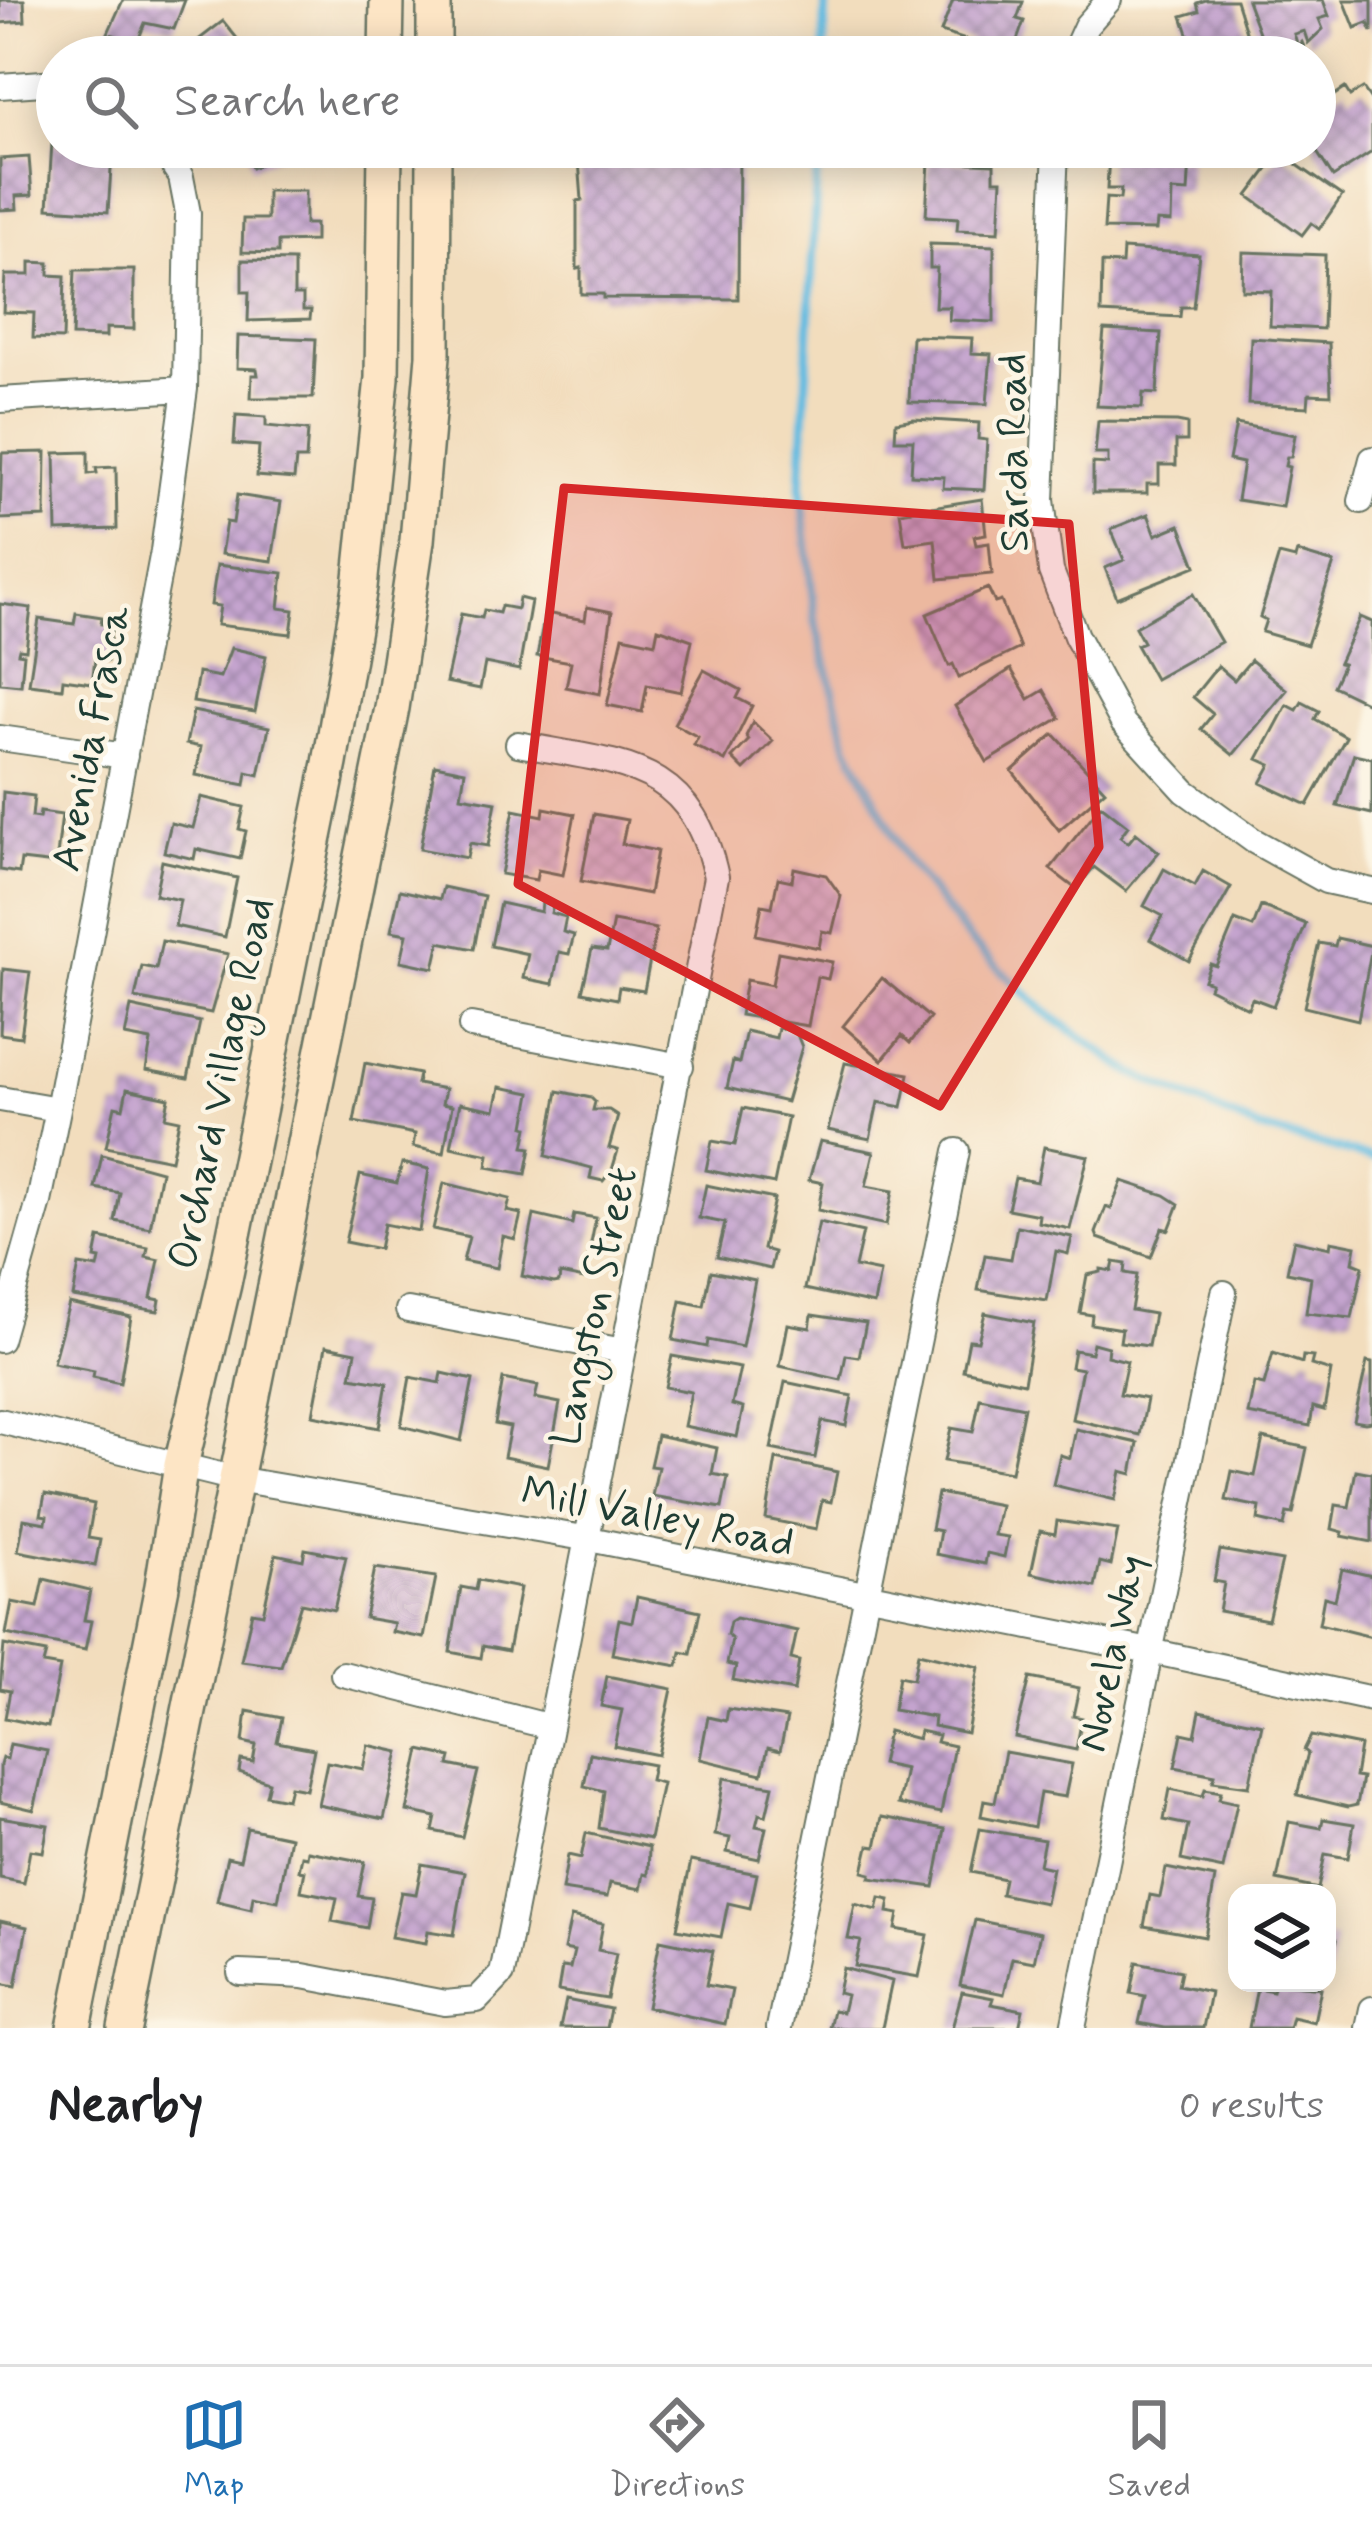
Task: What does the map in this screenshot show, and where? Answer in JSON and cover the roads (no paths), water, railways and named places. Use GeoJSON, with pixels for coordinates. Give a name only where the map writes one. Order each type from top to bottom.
{"type":"FeatureCollection","features":[{"type":"Feature","properties":{"kind":"main road"},"geometry":{"type":"LineString","coordinates":[[386,36],[387,0]]}},
{"type":"Feature","properties":{"kind":"main road"},"geometry":{"type":"LineString","coordinates":[[434,0],[434,36]]}},
{"type":"Feature","properties":{"kind":"main road","name":"Orchard Village Road"},"geometry":{"type":"LineString","coordinates":[[74,2028],[162,1586],[181,1465],[330,763],[360,587],[382,378],[385,168]]}},
{"type":"Feature","properties":{"kind":"main road"},"geometry":{"type":"LineString","coordinates":[[125,2028],[401,646],[419,519],[433,356],[434,168]]}},
{"type":"Feature","properties":{"kind":"street"},"geometry":{"type":"LineString","coordinates":[[1081,36],[1109,0]]}},
{"type":"Feature","properties":{"kind":"street"},"geometry":{"type":"LineString","coordinates":[[0,86],[36,83]]}},
{"type":"Feature","properties":{"kind":"street","name":"Avenida Frasca"},"geometry":{"type":"LineString","coordinates":[[0,1340],[39,1202],[163,551],[185,389],[188,213],[175,168]]}},
{"type":"Feature","properties":{"kind":"street","name":"Sarda Road"},"geometry":{"type":"LineString","coordinates":[[1054,168],[1042,500],[1051,571],[1076,636],[1124,723],[1185,791],[1254,841],[1326,881],[1372,891]]}},
{"type":"Feature","properties":{"kind":"street"},"geometry":{"type":"LineString","coordinates":[[0,400],[185,389]]}},
{"type":"Feature","properties":{"kind":"street"},"geometry":{"type":"LineString","coordinates":[[1361,501],[1372,459]]}},
{"type":"Feature","properties":{"kind":"street"},"geometry":{"type":"LineString","coordinates":[[0,738],[125,757]]}},
{"type":"Feature","properties":{"kind":"street","name":"Langston Street"},"geometry":{"type":"LineString","coordinates":[[240,1973],[303,1976],[445,2003],[477,2000],[502,1974],[716,877],[710,845],[698,819],[676,792],[639,768],[518,743]]}},
{"type":"Feature","properties":{"kind":"street"},"geometry":{"type":"LineString","coordinates":[[471,1027],[681,1066]]}},
{"type":"Feature","properties":{"kind":"street"},"geometry":{"type":"LineString","coordinates":[[0,1099],[58,1109]]}},
{"type":"Feature","properties":{"kind":"street"},"geometry":{"type":"LineString","coordinates":[[779,2028],[957,1150]]}},
{"type":"Feature","properties":{"kind":"street","name":"Novela Way"},"geometry":{"type":"LineString","coordinates":[[1073,2028],[1224,1293]]}},
{"type":"Feature","properties":{"kind":"street"},"geometry":{"type":"LineString","coordinates":[[408,1310],[622,1351]]}},
{"type":"Feature","properties":{"kind":"street","name":"Mill Valley Road"},"geometry":{"type":"LineString","coordinates":[[0,1421],[236,1479],[584,1538],[1372,1699]]}},
{"type":"Feature","properties":{"kind":"street"},"geometry":{"type":"LineString","coordinates":[[343,1674],[548,1726]]}},
{"type":"Feature","properties":{"kind":"street"},"geometry":{"type":"LineString","coordinates":[[1368,2028],[1372,2008]]}},
{"type":"Feature","properties":{"kind":"waterway"},"geometry":{"type":"LineString","coordinates":[[824,36],[826,0]]}},
{"type":"Feature","properties":{"kind":"waterway"},"geometry":{"type":"LineString","coordinates":[[817,168],[801,488],[815,620],[847,744],[907,861],[971,942],[1044,1011],[1132,1073],[1260,1129],[1372,1158]]}}]}
